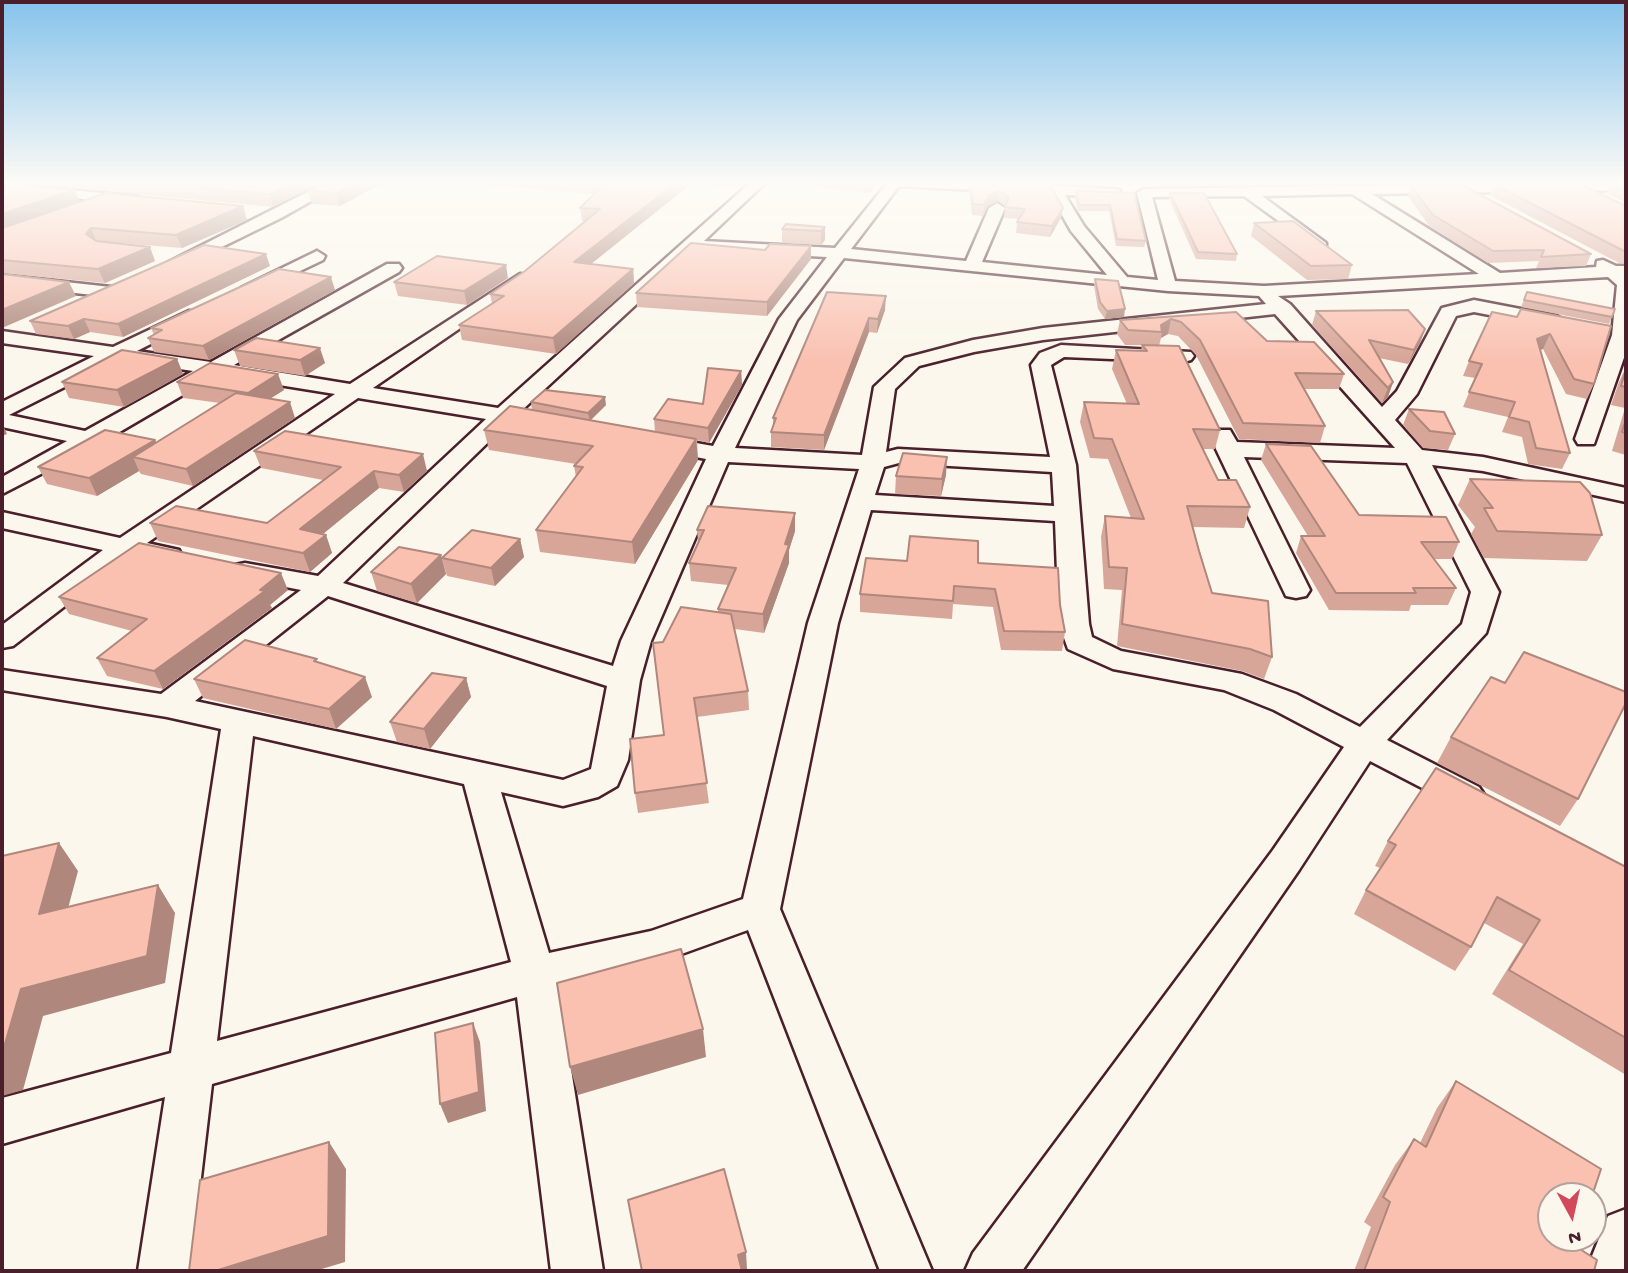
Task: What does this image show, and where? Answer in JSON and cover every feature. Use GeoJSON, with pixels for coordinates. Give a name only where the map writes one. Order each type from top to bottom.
{"type":"FeatureCollection","features":[{"type":"Feature","properties":{"kind":"street"},"geometry":{"type":"LineString","coordinates":[[155,272],[221,241]]}},
{"type":"Feature","properties":{"kind":"street"},"geometry":{"type":"LineString","coordinates":[[167,706],[324,586],[695,241]]}},
{"type":"Feature","properties":{"kind":"street"},"geometry":{"type":"LineString","coordinates":[[2,680],[167,706],[238,724],[478,772],[563,793],[586,788],[605,777],[611,760],[624,680],[636,641],[720,454],[788,320],[848,241]]}},
{"type":"Feature","properties":{"kind":"street"},"geometry":{"type":"LineString","coordinates":[[973,264],[983,241]]}},
{"type":"Feature","properties":{"kind":"street"},"geometry":{"type":"LineString","coordinates":[[1088,241],[1120,279]]}},
{"type":"Feature","properties":{"kind":"street"},"geometry":{"type":"LineString","coordinates":[[1156,241],[1168,286]]}},
{"type":"Feature","properties":{"kind":"street"},"geometry":{"type":"LineString","coordinates":[[1314,241],[1371,284]]}},
{"type":"Feature","properties":{"kind":"street"},"geometry":{"type":"LineString","coordinates":[[1439,241],[1494,276]]}},
{"type":"Feature","properties":{"kind":"street"},"geometry":{"type":"LineString","coordinates":[[691,245],[839,253],[973,264],[1168,286],[1264,291],[1620,271]]}},
{"type":"Feature","properties":{"kind":"street"},"geometry":{"type":"LineString","coordinates":[[1579,253],[1620,271],[1626,283],[1624,336],[1586,439]]}},
{"type":"Feature","properties":{"kind":"street"},"geometry":{"type":"LineString","coordinates":[[163,254],[188,257]]}},
{"type":"Feature","properties":{"kind":"street"},"geometry":{"type":"LineString","coordinates":[[232,296],[317,256]]}},
{"type":"Feature","properties":{"kind":"street"},"geometry":{"type":"LineString","coordinates":[[2,487],[393,268]]}},
{"type":"Feature","properties":{"kind":"street"},"geometry":{"type":"LineString","coordinates":[[2,639],[124,547],[350,391],[520,279]]}},
{"type":"Feature","properties":{"kind":"street"},"geometry":{"type":"LineString","coordinates":[[2,280],[111,292]]}},
{"type":"Feature","properties":{"kind":"street"},"geometry":{"type":"LineString","coordinates":[[76,307],[133,282]]}},
{"type":"Feature","properties":{"kind":"street"},"geometry":{"type":"LineString","coordinates":[[991,1271],[1286,860],[1365,742],[1476,627],[1485,592],[1415,456],[1283,307],[1264,291]]}},
{"type":"Feature","properties":{"kind":"street"},"geometry":{"type":"LineString","coordinates":[[1383,420],[1406,394],[1449,312],[1474,306],[1571,325]]}},
{"type":"Feature","properties":{"kind":"street"},"geometry":{"type":"LineString","coordinates":[[906,1271],[760,909],[777,822],[823,623],[873,463],[885,387],[912,362],[973,346],[1145,321],[1283,307]]}},
{"type":"Feature","properties":{"kind":"street"},"geometry":{"type":"LineString","coordinates":[[2,410],[112,353],[208,308]]}},
{"type":"Feature","properties":{"kind":"street"},"geometry":{"type":"LineString","coordinates":[[1145,321],[1184,356],[1195,379]]}},
{"type":"Feature","properties":{"kind":"street"},"geometry":{"type":"LineString","coordinates":[[3,338],[41,322]]}},
{"type":"Feature","properties":{"kind":"street"},"geometry":{"type":"LineString","coordinates":[[1597,330],[1624,336]]}},
{"type":"Feature","properties":{"kind":"street"},"geometry":{"type":"LineString","coordinates":[[3,338],[213,368],[568,427]]}},
{"type":"Feature","properties":{"kind":"street"},"geometry":{"type":"LineString","coordinates":[[1184,356],[1060,351],[1047,357],[1041,365],[1064,465],[1074,624],[1079,642],[1113,659],[1231,681],[1285,702],[1496,811]]}},
{"type":"Feature","properties":{"kind":"street"},"geometry":{"type":"LineString","coordinates":[[1212,414],[1296,590]]}},
{"type":"Feature","properties":{"kind":"street"},"geometry":{"type":"LineString","coordinates":[[2,421],[91,439]]}},
{"type":"Feature","properties":{"kind":"street"},"geometry":{"type":"LineString","coordinates":[[633,439],[720,454],[873,463],[898,456],[1064,465]]}},
{"type":"Feature","properties":{"kind":"street"},"geometry":{"type":"LineString","coordinates":[[1228,449],[1415,456],[1483,464],[1626,495]]}},
{"type":"Feature","properties":{"kind":"street"},"geometry":{"type":"LineString","coordinates":[[862,502],[1067,514]]}},
{"type":"Feature","properties":{"kind":"street"},"geometry":{"type":"LineString","coordinates":[[2,520],[191,560]]}},
{"type":"Feature","properties":{"kind":"street"},"geometry":{"type":"LineString","coordinates":[[217,565],[324,586],[624,680]]}},
{"type":"Feature","properties":{"kind":"street"},"geometry":{"type":"LineString","coordinates":[[164,1271],[238,724]]}},
{"type":"Feature","properties":{"kind":"street"},"geometry":{"type":"LineString","coordinates":[[478,772],[535,974],[577,1271]]}},
{"type":"Feature","properties":{"kind":"street"},"geometry":{"type":"LineString","coordinates":[[2,1121],[535,974],[651,948],[760,909]]}},
{"type":"Feature","properties":{"kind":"street"},"geometry":{"type":"LineString","coordinates":[[1612,1271],[1626,1234]]}},
{"type":"Feature","properties":{"kind":"building"},"geometry":{"type":"Polygon","coordinates":[[[2,241],[100,241],[150,247],[98,269],[2,260],[2,241]]]}},
{"type":"Feature","properties":{"kind":"building"},"geometry":{"type":"Polygon","coordinates":[[[561,241],[601,241],[574,262],[633,269],[553,338],[459,325],[504,296],[490,294],[525,271],[561,241]]]}},
{"type":"Feature","properties":{"kind":"building"},"geometry":{"type":"Polygon","coordinates":[[[1193,241],[1230,241],[1237,254],[1198,252],[1193,241]]]}},
{"type":"Feature","properties":{"kind":"building"},"geometry":{"type":"Polygon","coordinates":[[[1278,241],[1320,241],[1352,265],[1311,266],[1278,241]]]}},
{"type":"Feature","properties":{"kind":"building"},"geometry":{"type":"Polygon","coordinates":[[[1477,241],[1567,241],[1591,254],[1541,257],[1544,250],[1493,251],[1477,241]]]}},
{"type":"Feature","properties":{"kind":"building"},"geometry":{"type":"Polygon","coordinates":[[[1605,241],[1626,241],[1626,252],[1605,241]]]}},
{"type":"Feature","properties":{"kind":"building"},"geometry":{"type":"Polygon","coordinates":[[[691,243],[765,250],[770,244],[811,246],[767,302],[636,293],[691,243]]]}},
{"type":"Feature","properties":{"kind":"building"},"geometry":{"type":"Polygon","coordinates":[[[204,245],[266,254],[118,324],[84,319],[68,326],[30,321],[204,245]]]}},
{"type":"Feature","properties":{"kind":"building"},"geometry":{"type":"Polygon","coordinates":[[[437,256],[506,265],[464,291],[394,282],[437,256]]]}},
{"type":"Feature","properties":{"kind":"building"},"geometry":{"type":"Polygon","coordinates":[[[279,269],[331,277],[203,346],[148,338],[162,330],[151,328],[279,269]]]}},
{"type":"Feature","properties":{"kind":"building"},"geometry":{"type":"Polygon","coordinates":[[[2,274],[69,282],[2,310],[2,274]]]}},
{"type":"Feature","properties":{"kind":"building"},"geometry":{"type":"Polygon","coordinates":[[[1095,279],[1118,281],[1125,309],[1107,311],[1100,302],[1095,279]]]}},
{"type":"Feature","properties":{"kind":"building"},"geometry":{"type":"Polygon","coordinates":[[[827,292],[886,296],[878,319],[869,318],[824,435],[771,432],[776,418],[773,418],[827,292]]]}},
{"type":"Feature","properties":{"kind":"building"},"geometry":{"type":"Polygon","coordinates":[[[1527,292],[1615,309],[1612,317],[1524,300],[1527,292]]]}},
{"type":"Feature","properties":{"kind":"building"},"geometry":{"type":"Polygon","coordinates":[[[1521,309],[1611,326],[1594,384],[1574,379],[1550,334],[1537,339],[1570,453],[1536,448],[1529,422],[1509,417],[1515,402],[1469,392],[1482,364],[1469,361],[1492,312],[1517,317],[1521,309]]]}},
{"type":"Feature","properties":{"kind":"building"},"geometry":{"type":"Polygon","coordinates":[[[1408,310],[1425,329],[1414,350],[1369,340],[1393,382],[1388,388],[1316,311],[1408,310]]]}},
{"type":"Feature","properties":{"kind":"building"},"geometry":{"type":"Polygon","coordinates":[[[1236,312],[1267,341],[1314,342],[1344,374],[1295,373],[1325,426],[1243,423],[1200,340],[1181,322],[1171,319],[1161,325],[1162,332],[1128,330],[1120,320],[1236,312]]]}},
{"type":"Feature","properties":{"kind":"building"},"geometry":{"type":"Polygon","coordinates":[[[256,338],[320,348],[300,360],[234,350],[256,338]]]}},
{"type":"Feature","properties":{"kind":"building"},"geometry":{"type":"Polygon","coordinates":[[[1142,345],[1179,346],[1220,430],[1193,429],[1218,480],[1236,480],[1250,507],[1187,506],[1212,593],[1268,601],[1272,657],[1250,649],[1122,624],[1127,568],[1109,567],[1105,516],[1144,519],[1112,439],[1094,438],[1084,402],[1139,404],[1116,350],[1147,351],[1142,345]]]}},
{"type":"Feature","properties":{"kind":"building"},"geometry":{"type":"Polygon","coordinates":[[[122,350],[177,359],[117,390],[62,382],[122,350]]]}},
{"type":"Feature","properties":{"kind":"building"},"geometry":{"type":"Polygon","coordinates":[[[210,363],[278,374],[248,393],[177,382],[210,363]]]}},
{"type":"Feature","properties":{"kind":"building"},"geometry":{"type":"Polygon","coordinates":[[[708,368],[741,371],[708,428],[654,419],[668,399],[703,404],[708,368]]]}},
{"type":"Feature","properties":{"kind":"building"},"geometry":{"type":"Polygon","coordinates":[[[1626,369],[1626,387],[1621,386],[1626,369]]]}},
{"type":"Feature","properties":{"kind":"building"},"geometry":{"type":"Polygon","coordinates":[[[545,390],[605,397],[588,413],[531,402],[545,390]]]}},
{"type":"Feature","properties":{"kind":"building"},"geometry":{"type":"Polygon","coordinates":[[[236,393],[290,402],[186,469],[133,457],[236,393]]]}},
{"type":"Feature","properties":{"kind":"building"},"geometry":{"type":"Polygon","coordinates":[[[510,406],[696,439],[632,542],[536,530],[583,467],[574,466],[593,446],[484,430],[510,406]]]}},
{"type":"Feature","properties":{"kind":"building"},"geometry":{"type":"Polygon","coordinates":[[[1409,409],[1444,412],[1455,434],[1430,431],[1409,409]]]}},
{"type":"Feature","properties":{"kind":"building"},"geometry":{"type":"Polygon","coordinates":[[[105,430],[155,440],[89,478],[38,467],[105,430]]]}},
{"type":"Feature","properties":{"kind":"building"},"geometry":{"type":"Polygon","coordinates":[[[285,431],[423,454],[399,475],[374,471],[300,529],[326,535],[303,553],[150,523],[176,506],[267,523],[341,467],[254,451],[285,431]]]}},
{"type":"Feature","properties":{"kind":"building"},"geometry":{"type":"Polygon","coordinates":[[[1266,444],[1311,446],[1359,515],[1446,517],[1459,542],[1421,542],[1456,588],[1413,588],[1416,593],[1336,593],[1301,536],[1325,536],[1266,444]]]}},
{"type":"Feature","properties":{"kind":"building"},"geometry":{"type":"Polygon","coordinates":[[[903,453],[947,457],[942,479],[896,476],[903,453]]]}},
{"type":"Feature","properties":{"kind":"building"},"geometry":{"type":"Polygon","coordinates":[[[1470,479],[1580,482],[1590,493],[1602,535],[1497,531],[1484,508],[1493,508],[1470,479]]]}},
{"type":"Feature","properties":{"kind":"building"},"geometry":{"type":"Polygon","coordinates":[[[708,506],[795,513],[785,544],[789,545],[763,614],[718,609],[736,568],[689,563],[704,530],[697,530],[708,506]]]}},
{"type":"Feature","properties":{"kind":"building"},"geometry":{"type":"Polygon","coordinates":[[[472,530],[520,539],[491,568],[442,558],[472,530]]]}},
{"type":"Feature","properties":{"kind":"building"},"geometry":{"type":"Polygon","coordinates":[[[910,536],[978,541],[978,563],[1058,568],[1065,632],[1004,631],[995,589],[954,586],[953,601],[860,594],[866,558],[907,561],[910,536]]]}},
{"type":"Feature","properties":{"kind":"building"},"geometry":{"type":"Polygon","coordinates":[[[139,543],[281,573],[260,590],[265,591],[154,671],[97,658],[147,619],[59,597],[139,543]]]}},
{"type":"Feature","properties":{"kind":"building"},"geometry":{"type":"Polygon","coordinates":[[[399,547],[441,555],[411,584],[371,572],[399,547]]]}},
{"type":"Feature","properties":{"kind":"building"},"geometry":{"type":"Polygon","coordinates":[[[681,607],[731,614],[748,691],[694,698],[707,783],[635,793],[630,739],[664,735],[653,643],[663,642],[681,607]]]}},
{"type":"Feature","properties":{"kind":"building"},"geometry":{"type":"Polygon","coordinates":[[[245,640],[317,659],[314,661],[365,677],[329,709],[194,679],[245,640]]]}},
{"type":"Feature","properties":{"kind":"building"},"geometry":{"type":"Polygon","coordinates":[[[1524,652],[1626,692],[1626,703],[1578,799],[1451,737],[1491,677],[1505,683],[1524,652]]]}},
{"type":"Feature","properties":{"kind":"building"},"geometry":{"type":"Polygon","coordinates":[[[432,673],[466,678],[424,729],[390,722],[432,673]]]}},
{"type":"Feature","properties":{"kind":"building"},"geometry":{"type":"Polygon","coordinates":[[[1436,768],[1626,867],[1626,1038],[1509,970],[1540,920],[1497,897],[1471,947],[1366,890],[1396,845],[1388,841],[1436,768]]]}},
{"type":"Feature","properties":{"kind":"building"},"geometry":{"type":"Polygon","coordinates":[[[59,843],[39,914],[158,885],[147,956],[21,989],[2,1054],[2,856],[59,843]]]}},
{"type":"Feature","properties":{"kind":"building"},"geometry":{"type":"Polygon","coordinates":[[[681,949],[703,1029],[570,1067],[557,983],[681,949]]]}},
{"type":"Feature","properties":{"kind":"building"},"geometry":{"type":"Polygon","coordinates":[[[473,1023],[479,1092],[440,1104],[435,1033],[473,1023]]]}},
{"type":"Feature","properties":{"kind":"building"},"geometry":{"type":"Polygon","coordinates":[[[1456,1081],[1601,1169],[1597,1182],[1537,1182],[1537,1252],[1584,1252],[1597,1260],[1594,1271],[1364,1271],[1390,1202],[1383,1197],[1414,1139],[1426,1147],[1456,1081]]]}},
{"type":"Feature","properties":{"kind":"building"},"geometry":{"type":"Polygon","coordinates":[[[329,1142],[328,1236],[215,1271],[189,1271],[200,1180],[329,1142]]]}},
{"type":"Feature","properties":{"kind":"building"},"geometry":{"type":"Polygon","coordinates":[[[724,1169],[746,1252],[738,1255],[742,1271],[642,1271],[628,1200],[724,1169]]]}}]}
